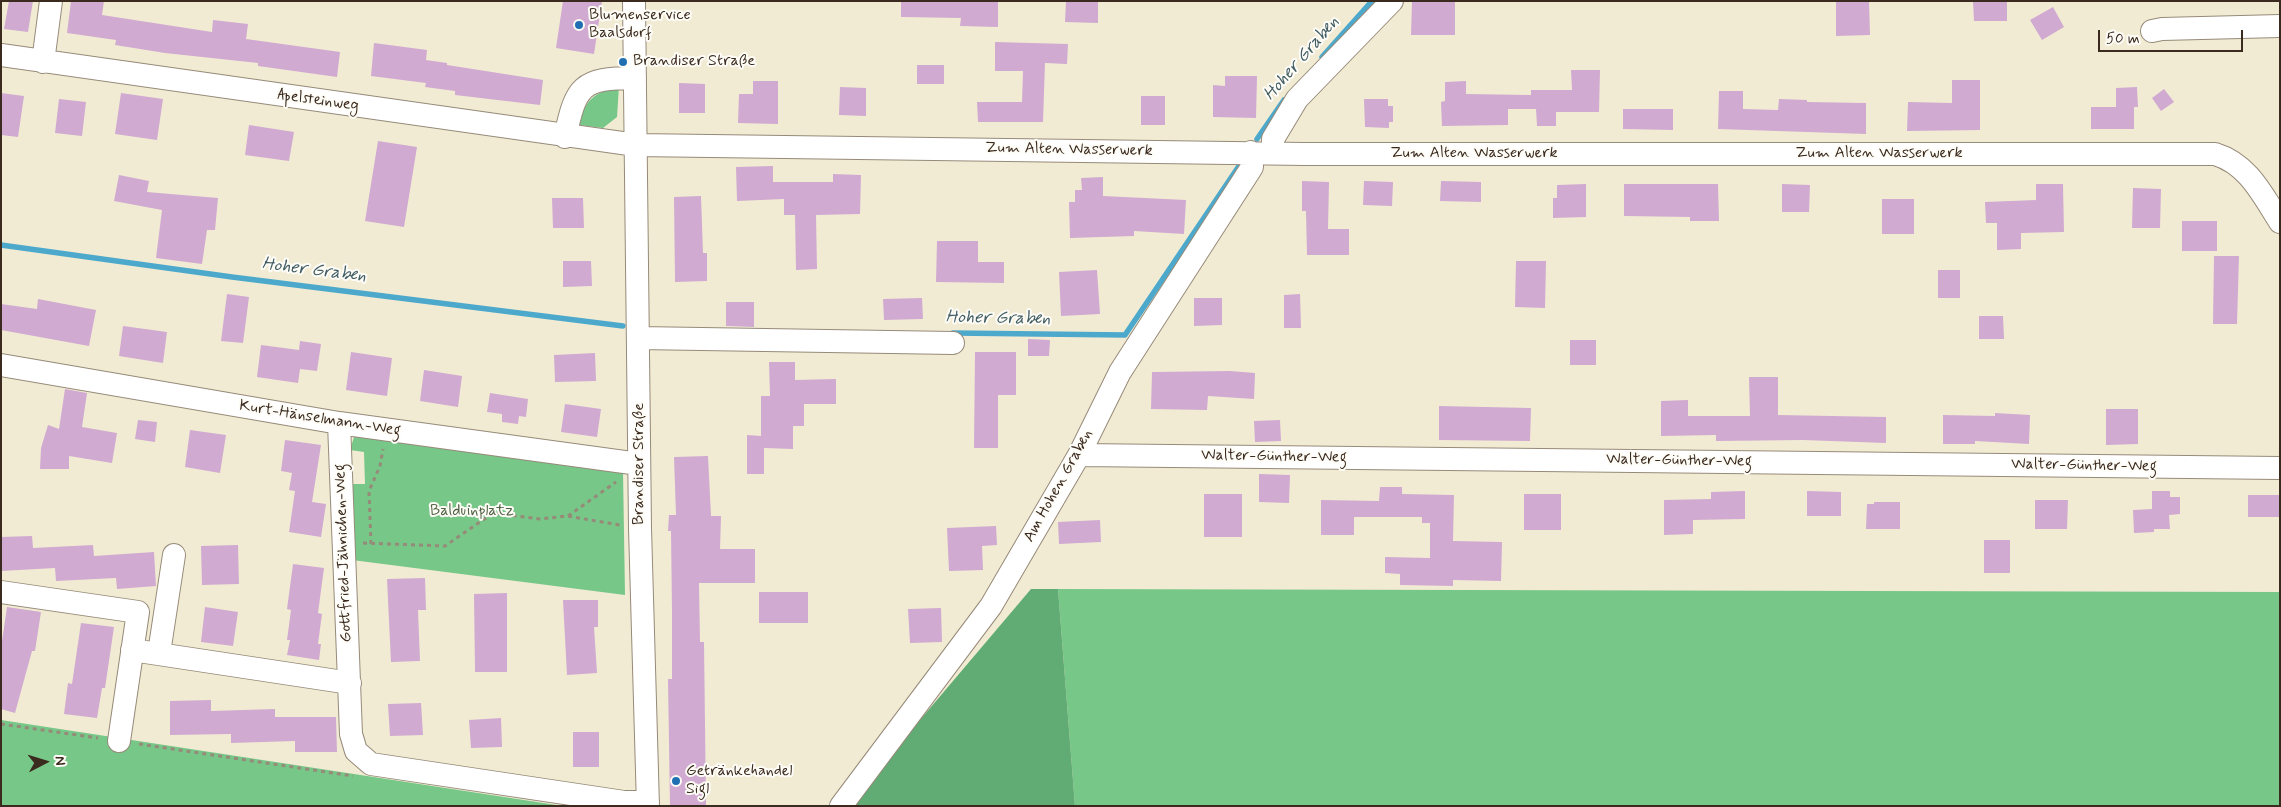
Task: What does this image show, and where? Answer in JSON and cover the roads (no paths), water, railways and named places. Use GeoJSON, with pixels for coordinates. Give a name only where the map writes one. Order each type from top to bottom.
{"type":"FeatureCollection","features":[{"type":"Feature","properties":{"kind":"street"},"geometry":{"type":"LineString","coordinates":[[42,62],[51,1]]}},
{"type":"Feature","properties":{"kind":"street","name":"Brandiser Straße"},"geometry":{"type":"LineString","coordinates":[[634,1],[640,528],[648,804]]}},
{"type":"Feature","properties":{"kind":"street","name":"Am Hohen Graben"},"geometry":{"type":"LineString","coordinates":[[841,806],[991,606],[1079,454],[1120,372],[1252,167],[1273,139],[1297,99],[1392,1]]}},
{"type":"Feature","properties":{"kind":"street"},"geometry":{"type":"LineString","coordinates":[[2152,31],[2162,28],[2280,26]]}},
{"type":"Feature","properties":{"kind":"street","name":"Apelsteinweg"},"geometry":{"type":"LineString","coordinates":[[1,55],[565,137],[636,145]]}},
{"type":"Feature","properties":{"kind":"street"},"geometry":{"type":"LineString","coordinates":[[565,137],[572,107],[588,84],[606,78],[635,78]]}},
{"type":"Feature","properties":{"kind":"street","name":"Zum Alten Wasserwerk"},"geometry":{"type":"LineString","coordinates":[[636,145],[1262,152],[2214,154],[2229,158],[2248,174],[2280,222]]}},
{"type":"Feature","properties":{"kind":"street"},"geometry":{"type":"LineString","coordinates":[[639,338],[953,343]]}},
{"type":"Feature","properties":{"kind":"street","name":"Kurt-Hänselmann-Weg"},"geometry":{"type":"LineString","coordinates":[[1,365],[339,423],[639,464]]}},
{"type":"Feature","properties":{"kind":"street","name":"Gottfried-Jähnichen-Weg"},"geometry":{"type":"LineString","coordinates":[[339,423],[351,734],[356,751],[370,764],[648,804]]}},
{"type":"Feature","properties":{"kind":"street","name":"Walter-Günther-Weg"},"geometry":{"type":"LineString","coordinates":[[1079,454],[2280,468]]}},
{"type":"Feature","properties":{"kind":"street"},"geometry":{"type":"LineString","coordinates":[[159,654],[174,555]]}},
{"type":"Feature","properties":{"kind":"street"},"geometry":{"type":"LineString","coordinates":[[1,592],[138,612],[119,741]]}},
{"type":"Feature","properties":{"kind":"street"},"geometry":{"type":"LineString","coordinates":[[132,650],[350,683]]}},
{"type":"Feature","properties":{"kind":"waterway","name":"Hoher Graben"},"geometry":{"type":"LineString","coordinates":[[1322,57],[1372,1]]}},
{"type":"Feature","properties":{"kind":"waterway","name":"Hoher Graben"},"geometry":{"type":"LineString","coordinates":[[1257,139],[1284,100]]}},
{"type":"Feature","properties":{"kind":"waterway","name":"Hoher Graben"},"geometry":{"type":"LineString","coordinates":[[953,333],[1125,335],[1241,163]]}},
{"type":"Feature","properties":{"kind":"waterway","name":"Hoher Graben"},"geometry":{"type":"LineString","coordinates":[[1,245],[232,277],[623,326]]}},
{"type":"Feature","properties":{"kind":"place","name":"Blumenservice Baalsdorf"},"geometry":{"type":"Point","coordinates":[579,25]}},
{"type":"Feature","properties":{"kind":"place","name":"Brandiser Straße"},"geometry":{"type":"Point","coordinates":[623,62]}},
{"type":"Feature","properties":{"kind":"place","name":"Getränkehandel Sigl"},"geometry":{"type":"Point","coordinates":[676,781]}},
{"type":"Feature","properties":{"kind":"park label","name":"Balduinplatz"},"geometry":{"type":"Point","coordinates":[472,512]}}]}
